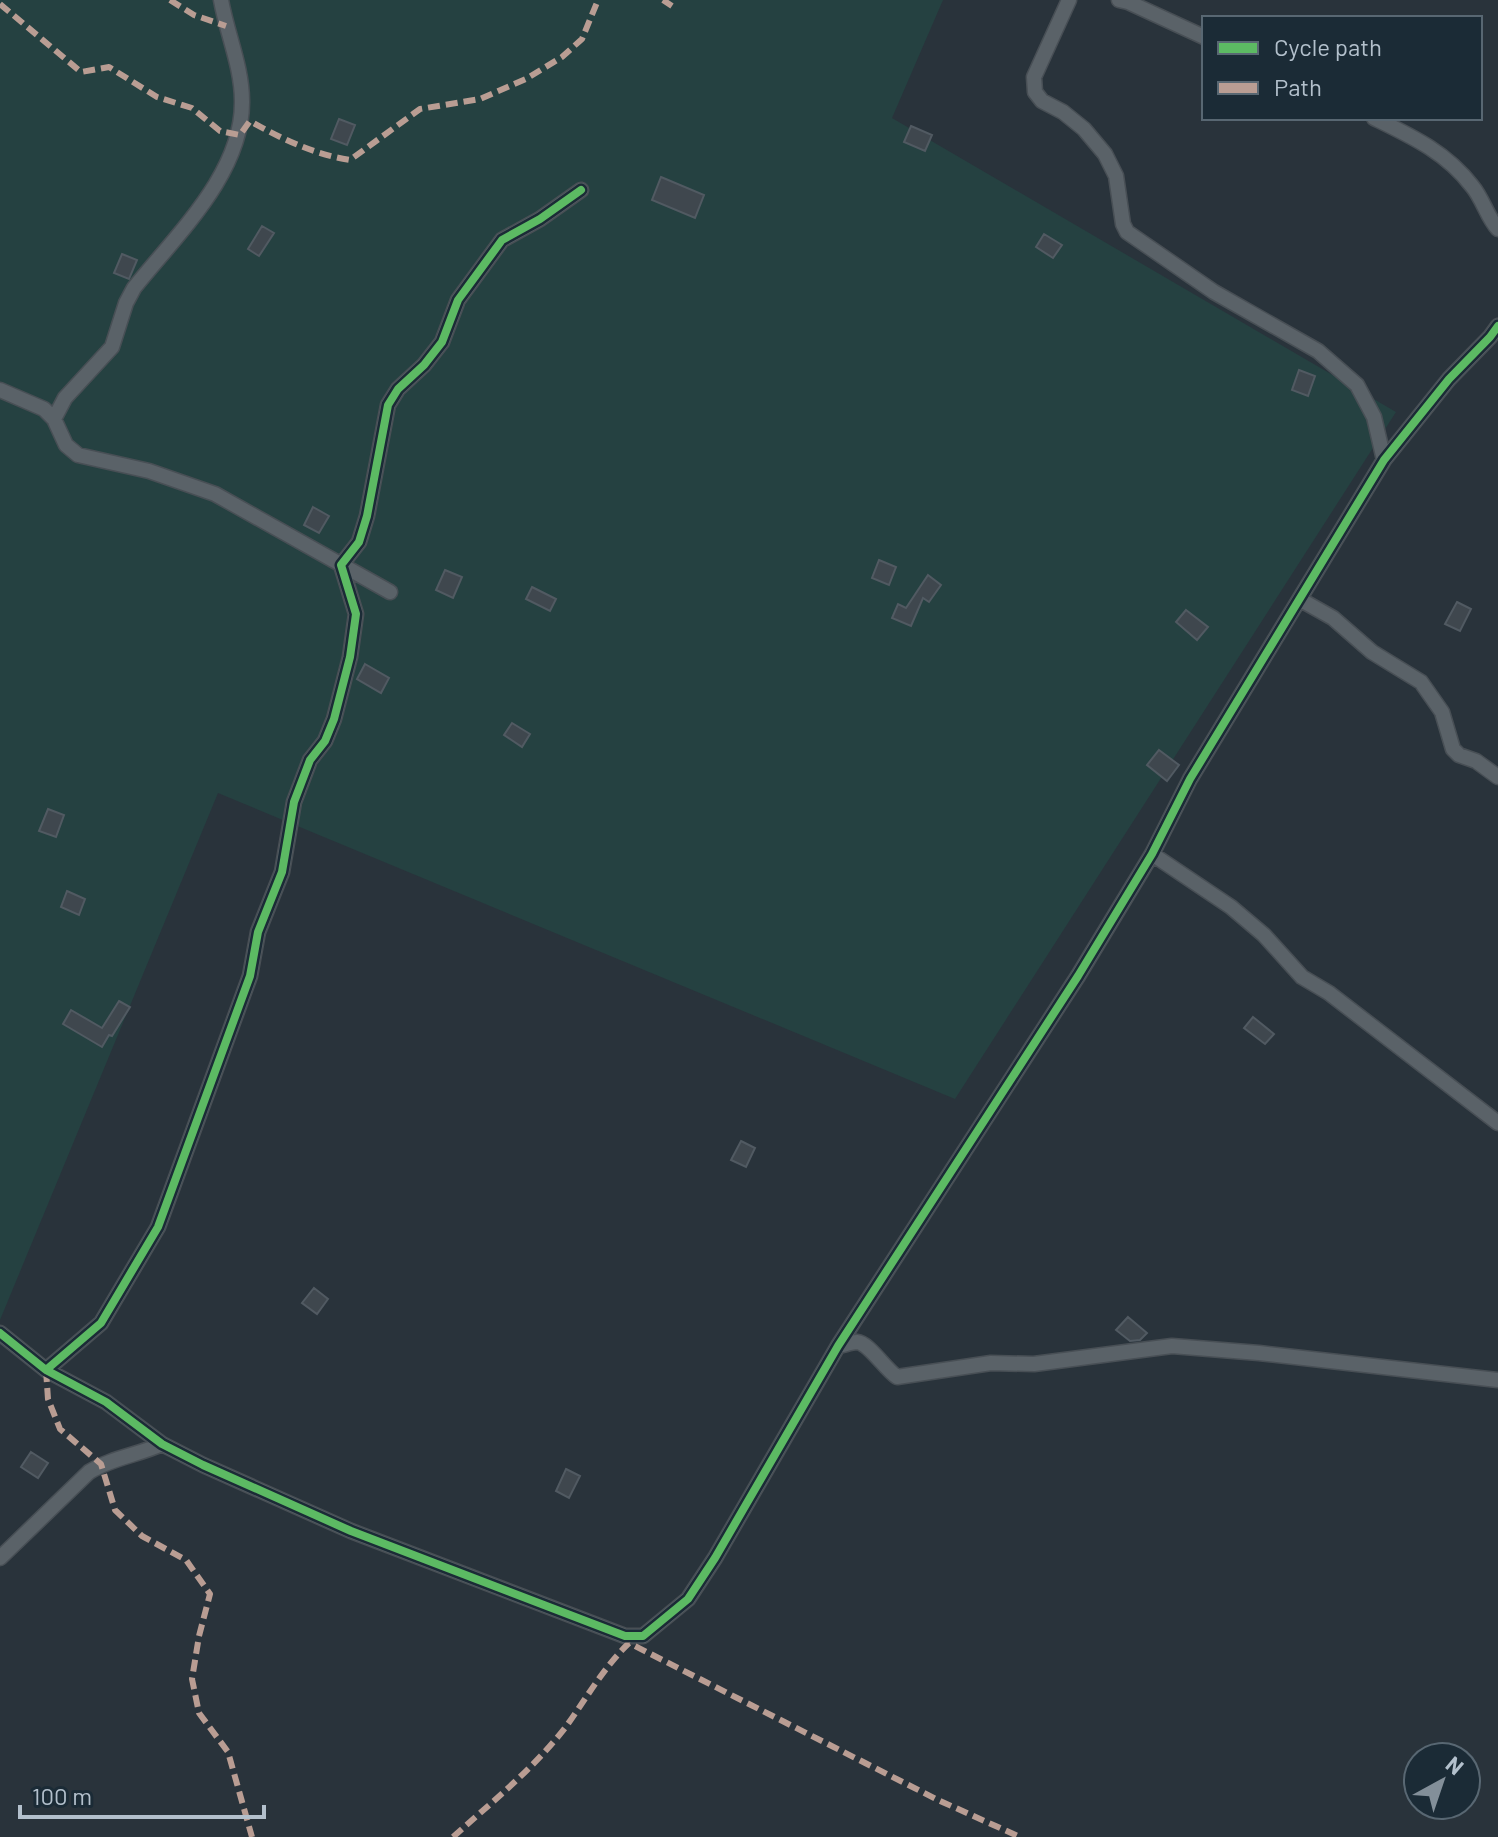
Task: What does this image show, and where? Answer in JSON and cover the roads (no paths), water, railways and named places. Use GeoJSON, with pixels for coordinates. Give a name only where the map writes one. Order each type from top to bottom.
{"type":"FeatureCollection","features":[{"type":"Feature","properties":{"kind":"street"},"geometry":{"type":"LineString","coordinates":[[54,419],[65,398],[112,347],[134,288],[215,187],[229,164],[240,135],[243,101],[238,66],[221,0]]}},
{"type":"Feature","properties":{"kind":"street"},"geometry":{"type":"LineString","coordinates":[[1069,0],[1034,77],[1035,92],[1042,101],[1063,112],[1084,129],[1105,154],[1116,176],[1127,232],[1214,292],[1318,351],[1357,385],[1374,417],[1384,460]]}},
{"type":"Feature","properties":{"kind":"street"},"geometry":{"type":"LineString","coordinates":[[1119,0],[1202,36]]}},
{"type":"Feature","properties":{"kind":"street"},"geometry":{"type":"LineString","coordinates":[[1378,120],[1429,145],[1452,163],[1479,194],[1498,229]]}},
{"type":"Feature","properties":{"kind":"street"},"geometry":{"type":"LineString","coordinates":[[341,565],[359,542],[367,516],[388,405],[398,389],[424,365],[442,342],[458,300],[502,240],[540,219],[581,190]]}},
{"type":"Feature","properties":{"kind":"street"},"geometry":{"type":"LineString","coordinates":[[0,1333],[46,1370],[106,1402],[162,1444],[203,1465],[351,1531],[625,1636],[643,1636],[680,1606],[695,1588],[838,1346],[1078,976],[1152,854],[1190,779],[1384,460],[1449,379],[1498,326]]}},
{"type":"Feature","properties":{"kind":"street"},"geometry":{"type":"LineString","coordinates":[[0,390],[44,409],[54,419],[66,445],[78,455],[149,471],[215,494],[390,592]]}},
{"type":"Feature","properties":{"kind":"street"},"geometry":{"type":"LineString","coordinates":[[46,1370],[101,1323],[158,1227],[250,976],[258,932],[282,872],[294,802],[310,760],[325,741],[334,719],[350,657],[356,614],[341,565]]}},
{"type":"Feature","properties":{"kind":"street"},"geometry":{"type":"LineString","coordinates":[[1301,600],[1333,618],[1372,652],[1421,682],[1442,712],[1453,749],[1498,777]]}},
{"type":"Feature","properties":{"kind":"street"},"geometry":{"type":"LineString","coordinates":[[1152,854],[1231,907],[1264,935],[1302,977],[1329,993],[1498,1123]]}},
{"type":"Feature","properties":{"kind":"street"},"geometry":{"type":"LineString","coordinates":[[838,1346],[858,1342],[865,1345],[897,1377],[991,1363],[1034,1364],[1172,1346],[1498,1380]]}},
{"type":"Feature","properties":{"kind":"street"},"geometry":{"type":"LineString","coordinates":[[0,1558],[89,1472],[101,1464],[139,1455],[162,1444]]}}]}
